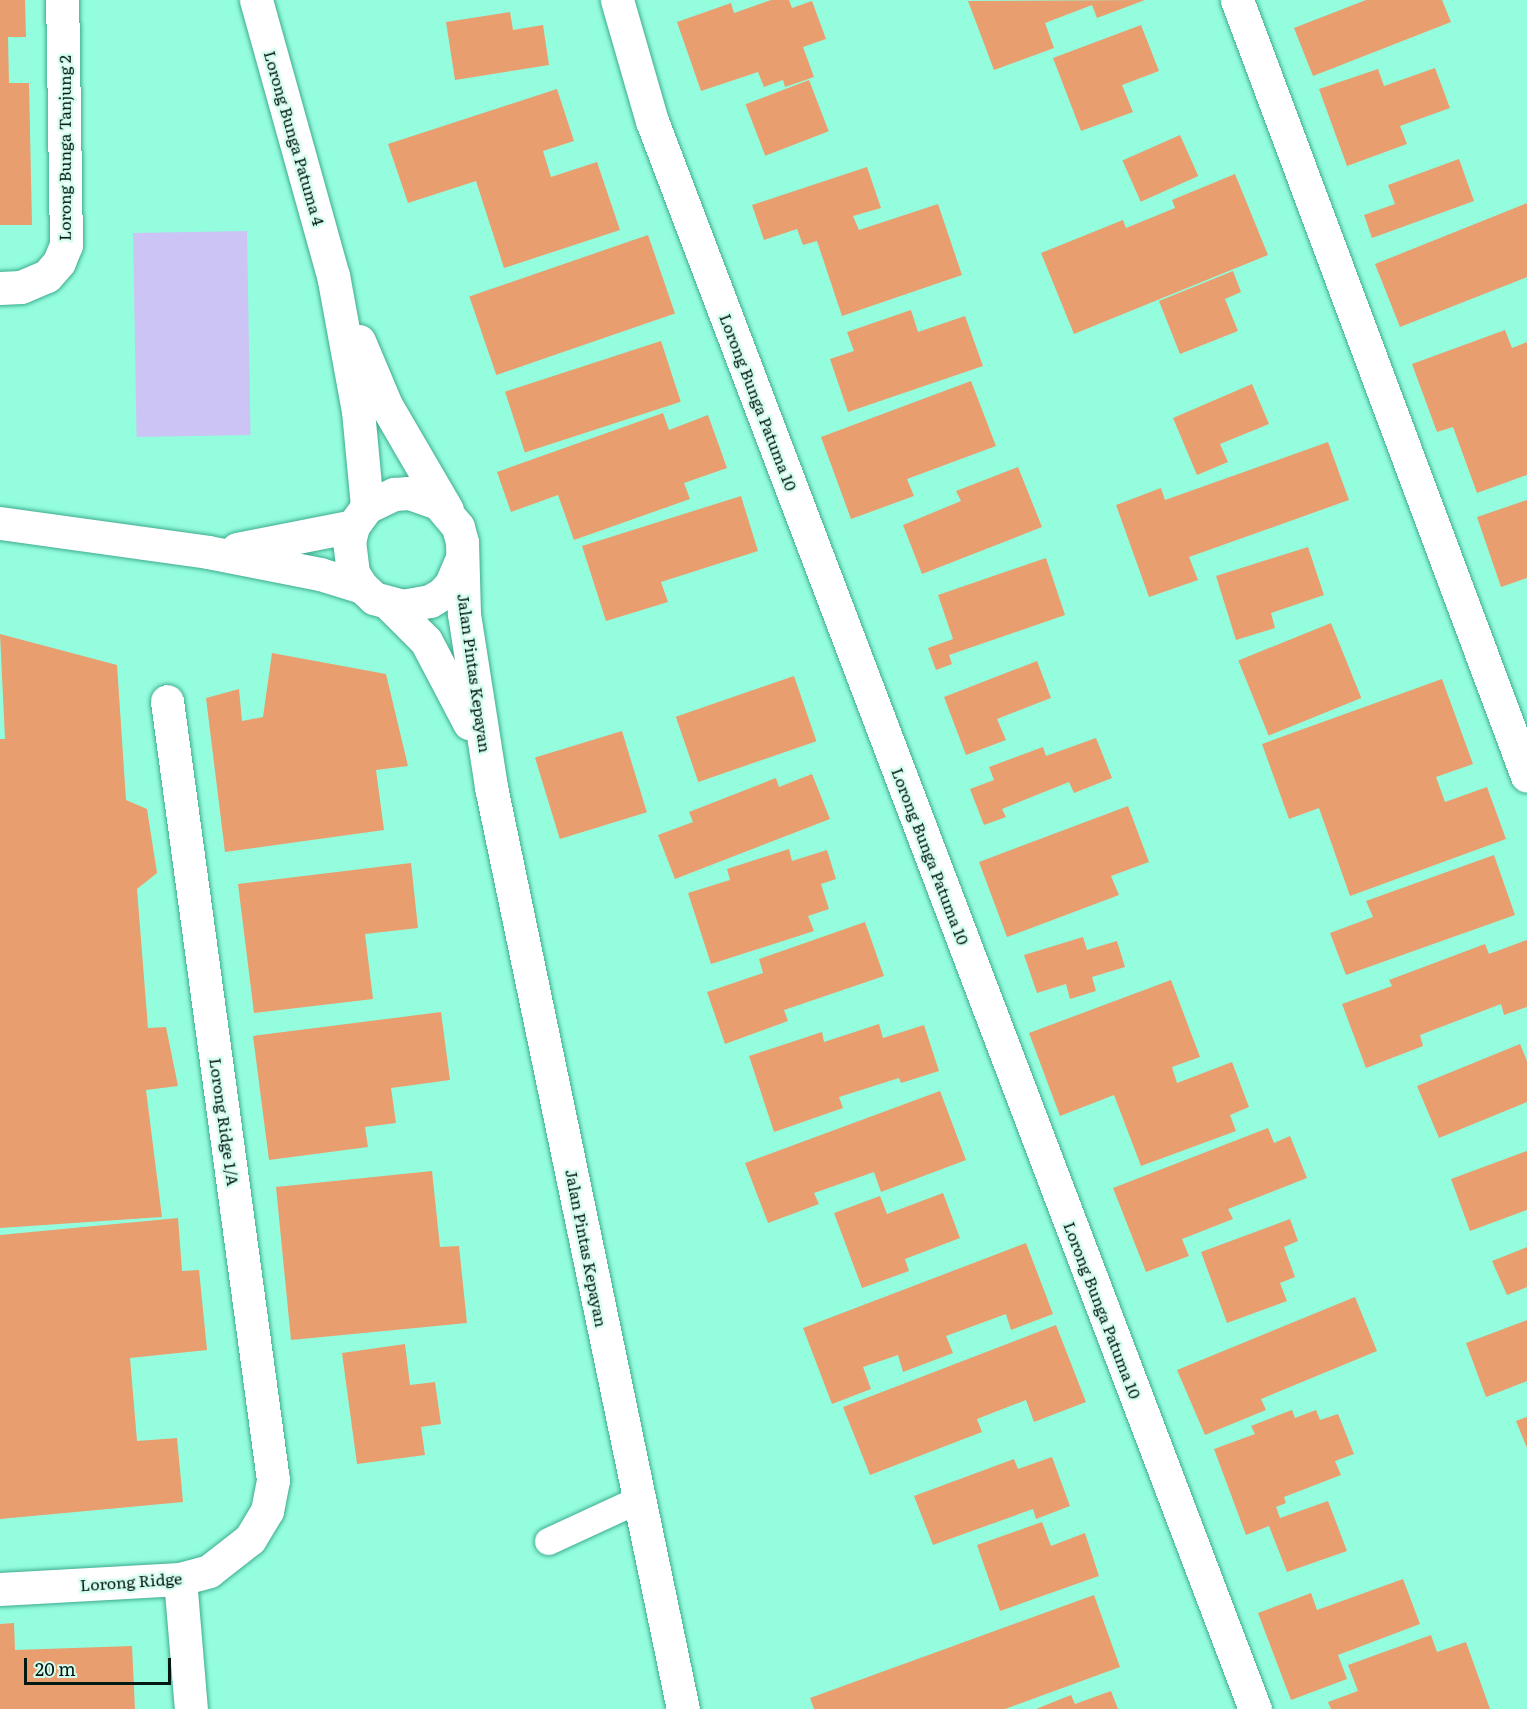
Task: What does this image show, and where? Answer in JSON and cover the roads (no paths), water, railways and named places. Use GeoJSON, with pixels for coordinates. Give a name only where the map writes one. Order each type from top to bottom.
{"type":"FeatureCollection","features":[{"type":"Feature","properties":{"kind":"street","name":"Lorong Bunga Tanjung 2"},"geometry":{"type":"LineString","coordinates":[[0,288],[21,287],[47,276],[59,262],[66,245],[62,0]]}},
{"type":"Feature","properties":{"kind":"street","name":"Lorong Bunga Patuma 4"},"geometry":{"type":"LineString","coordinates":[[256,0],[333,275]]}},
{"type":"Feature","properties":{"kind":"street","name":"Lorong Bunga Patuma 10"},"geometry":{"type":"LineString","coordinates":[[617,0],[652,121],[1255,1709]]}},
{"type":"Feature","properties":{"kind":"street"},"geometry":{"type":"LineString","coordinates":[[1238,0],[1527,776]]}},
{"type":"Feature","properties":{"kind":"street"},"geometry":{"type":"LineString","coordinates":[[0,523],[208,552],[298,569],[362,587],[389,604],[417,605],[442,594],[455,578],[462,558],[462,542],[450,514],[386,405],[333,275]]}},
{"type":"Feature","properties":{"kind":"street"},"geometry":{"type":"LineString","coordinates":[[333,275],[358,411],[360,517],[349,557],[362,587]]}},
{"type":"Feature","properties":{"kind":"street"},"geometry":{"type":"LineString","coordinates":[[208,552],[280,542],[360,517],[394,494],[409,494],[438,503],[450,514]]}},
{"type":"Feature","properties":{"kind":"street","name":"Jalan Pintas Kepayan"},"geometry":{"type":"LineString","coordinates":[[462,558],[464,614],[491,788],[683,1709]]}},
{"type":"Feature","properties":{"kind":"street","name":"Jalan Pintas Kepayan"},"geometry":{"type":"LineString","coordinates":[[389,604],[426,641],[446,672],[468,721],[491,788]]}},
{"type":"Feature","properties":{"kind":"street","name":"Lorong Ridge 1/A"},"geometry":{"type":"LineString","coordinates":[[167,701],[273,1480],[267,1511],[250,1539]]}},
{"type":"Feature","properties":{"kind":"street","name":"Lorong Ridge"},"geometry":{"type":"LineString","coordinates":[[0,1589],[180,1579],[209,1571],[250,1539]]}},
{"type":"Feature","properties":{"kind":"street"},"geometry":{"type":"LineString","coordinates":[[180,1579],[191,1709]]}},
{"type":"Feature","properties":{"kind":"lane"},"geometry":{"type":"LineString","coordinates":[[548,1541],[639,1499]]}}]}
